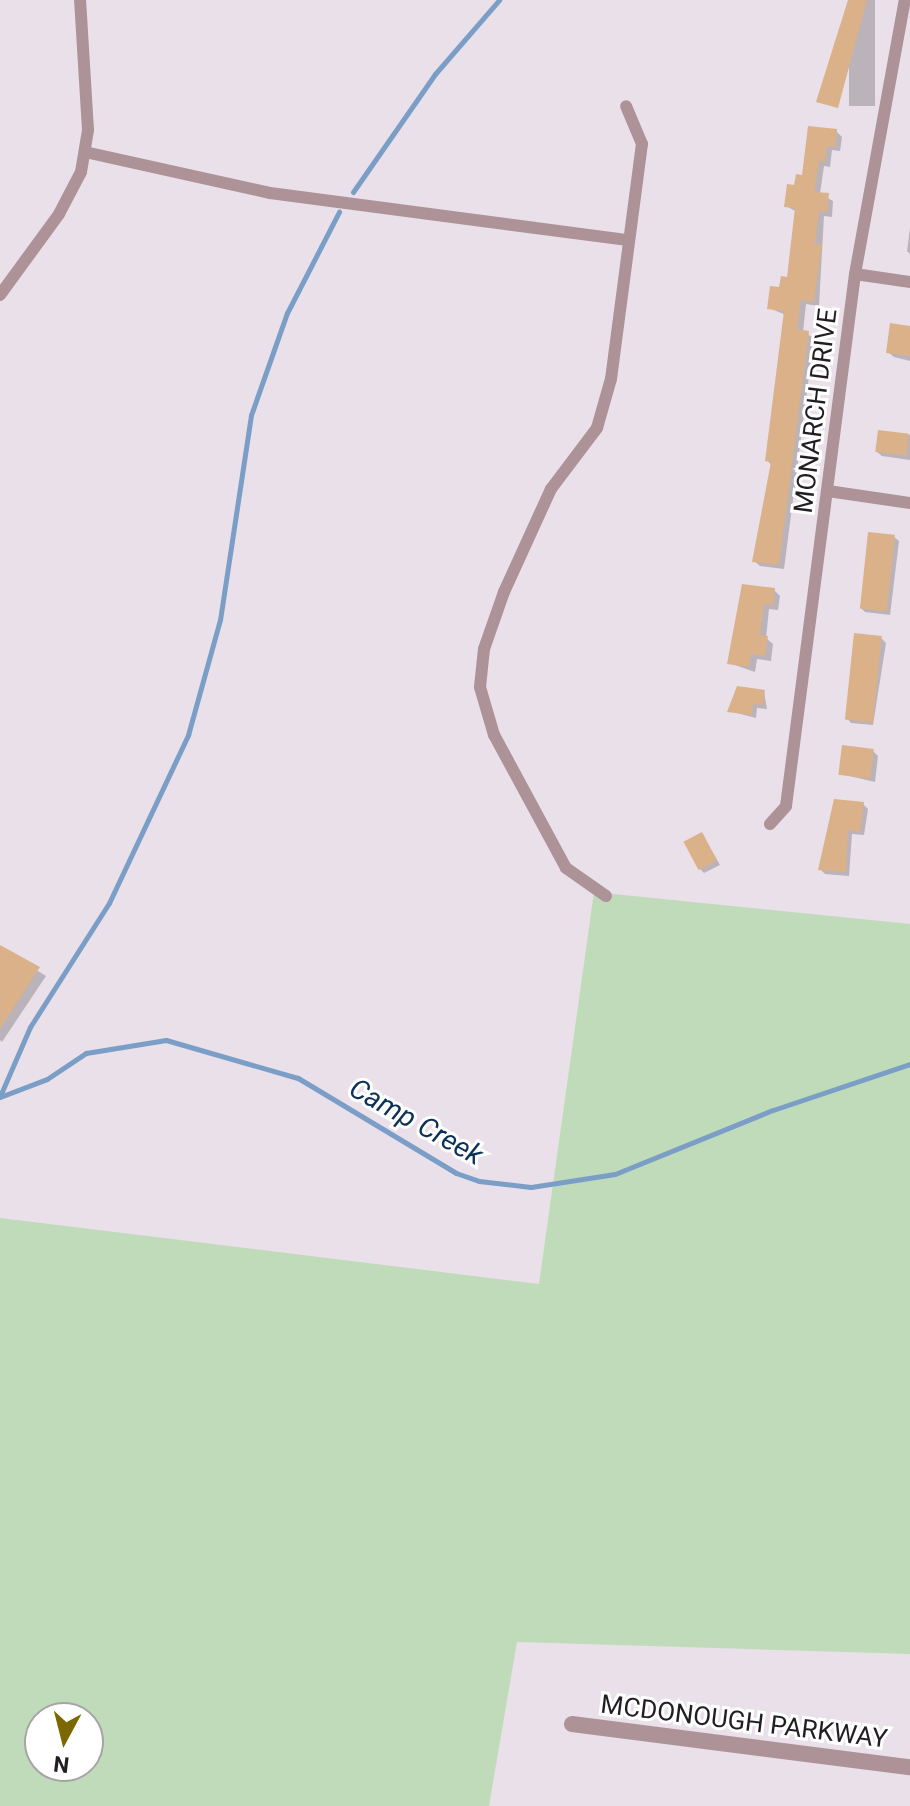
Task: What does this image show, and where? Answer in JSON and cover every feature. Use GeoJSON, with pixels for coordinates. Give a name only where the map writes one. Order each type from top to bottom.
{"type":"FeatureCollection","features":[{"type":"Feature","properties":{"kind":"street"},"geometry":{"type":"LineString","coordinates":[[0,295],[59,214],[81,172],[85,152],[88,69],[80,0]]}},
{"type":"Feature","properties":{"kind":"street","name":"MONARCH DRIVE"},"geometry":{"type":"LineString","coordinates":[[770,824],[786,806],[855,274],[905,0]]}},
{"type":"Feature","properties":{"kind":"street"},"geometry":{"type":"LineString","coordinates":[[606,896],[566,868],[494,735],[480,687],[484,649],[504,592],[551,489],[597,428],[611,379],[642,144],[626,106]]}},
{"type":"Feature","properties":{"kind":"street"},"geometry":{"type":"LineString","coordinates":[[85,152],[270,193],[628,240]]}},
{"type":"Feature","properties":{"kind":"street"},"geometry":{"type":"LineString","coordinates":[[855,274],[910,282]]}},
{"type":"Feature","properties":{"kind":"street"},"geometry":{"type":"LineString","coordinates":[[828,491],[910,503]]}},
{"type":"Feature","properties":{"kind":"street","name":"MCDONOUGH PARKWAY"},"geometry":{"type":"LineString","coordinates":[[572,1724],[910,1767]]}},
{"type":"Feature","properties":{"kind":"green space"},"geometry":{"type":"Polygon","coordinates":[[[594,892],[910,924],[910,1654],[517,1642],[489,1806],[0,1806],[0,1218],[539,1284],[594,892]]]}},
{"type":"Feature","properties":{"kind":"building"},"geometry":{"type":"Polygon","coordinates":[[[848,0],[867,0],[838,108],[816,102],[848,0]]]}},
{"type":"Feature","properties":{"kind":"building"},"geometry":{"type":"Polygon","coordinates":[[[808,126],[837,129],[835,147],[827,146],[825,162],[819,161],[815,192],[829,193],[827,212],[819,211],[815,244],[822,244],[814,302],[801,300],[797,329],[809,331],[779,565],[752,562],[771,462],[765,461],[784,311],[767,309],[770,286],[779,287],[781,276],[787,277],[795,208],[784,207],[787,184],[794,185],[796,174],[802,175],[808,126]]]}},
{"type":"Feature","properties":{"kind":"building"},"geometry":{"type":"Polygon","coordinates":[[[890,323],[910,326],[910,356],[886,353],[890,323]]]}},
{"type":"Feature","properties":{"kind":"building"},"geometry":{"type":"Polygon","coordinates":[[[878,430],[909,434],[906,456],[875,452],[878,430]]]}},
{"type":"Feature","properties":{"kind":"building"},"geometry":{"type":"Polygon","coordinates":[[[868,532],[895,535],[887,611],[860,609],[868,532]]]}},
{"type":"Feature","properties":{"kind":"building"},"geometry":{"type":"Polygon","coordinates":[[[742,584],[775,588],[773,605],[764,604],[760,635],[768,636],[765,656],[751,654],[749,667],[727,664],[742,584]]]}},
{"type":"Feature","properties":{"kind":"building"},"geometry":{"type":"Polygon","coordinates":[[[854,633],[882,636],[873,722],[845,720],[854,633]]]}},
{"type":"Feature","properties":{"kind":"building"},"geometry":{"type":"Polygon","coordinates":[[[737,686],[765,690],[763,705],[753,704],[752,715],[727,712],[737,686]]]}},
{"type":"Feature","properties":{"kind":"building"},"geometry":{"type":"Polygon","coordinates":[[[842,745],[874,749],[870,779],[838,775],[842,745]]]}},
{"type":"Feature","properties":{"kind":"building"},"geometry":{"type":"Polygon","coordinates":[[[834,799],[864,802],[860,832],[848,830],[846,872],[818,870],[834,799]]]}},
{"type":"Feature","properties":{"kind":"building"},"geometry":{"type":"Polygon","coordinates":[[[702,832],[717,860],[698,870],[683,842],[702,832]]]}},
{"type":"Feature","properties":{"kind":"building"},"geometry":{"type":"Polygon","coordinates":[[[0,945],[40,967],[0,1029],[0,945]]]}},
{"type":"Feature","properties":{"kind":"waterway"},"geometry":{"type":"LineString","coordinates":[[353,192],[435,74],[499,0]]}},
{"type":"Feature","properties":{"kind":"waterway"},"geometry":{"type":"LineString","coordinates":[[0,1096],[30,1027],[109,903],[188,735],[220,620],[251,415],[287,313],[339,212]]}},
{"type":"Feature","properties":{"kind":"waterway","name":"Camp Creek"},"geometry":{"type":"LineString","coordinates":[[0,1097],[47,1079],[86,1053],[166,1040],[298,1078],[456,1173],[479,1181],[531,1187],[615,1174],[773,1110],[910,1064]]}}]}
